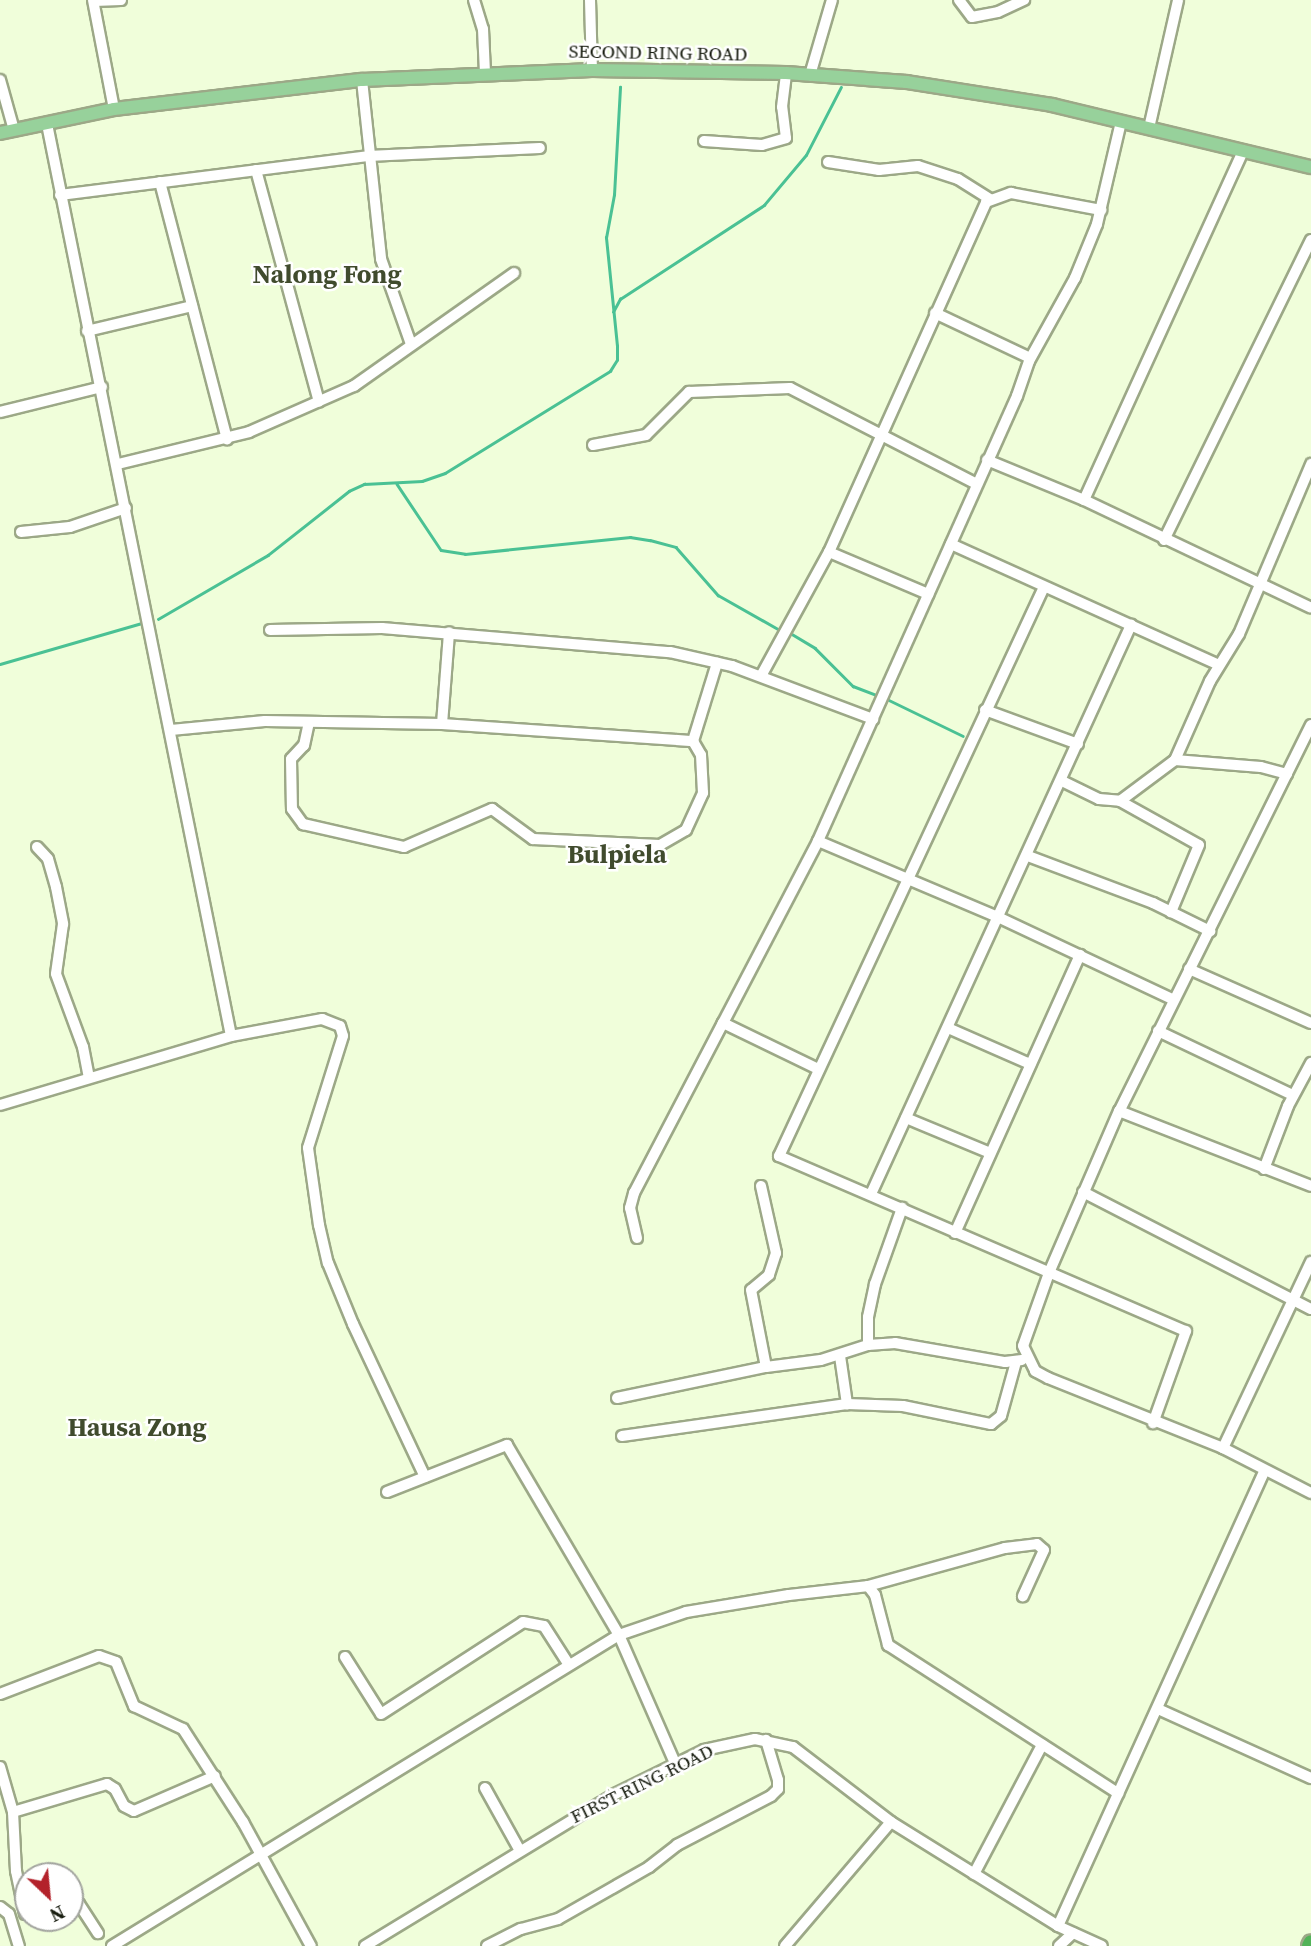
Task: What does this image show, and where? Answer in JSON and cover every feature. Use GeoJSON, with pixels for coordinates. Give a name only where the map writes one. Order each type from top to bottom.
{"type":"FeatureCollection","features":[{"type":"Feature","properties":{"kind":"main road","name":"SECOND RING ROAD"},"geometry":{"type":"LineString","coordinates":[[0,132],[114,109],[362,80],[592,70],[786,73],[940,86],[1149,128],[1311,167]]}},
{"type":"Feature","properties":{"kind":"street"},"geometry":{"type":"LineString","coordinates":[[114,109],[93,1],[121,0]]}},
{"type":"Feature","properties":{"kind":"street"},"geometry":{"type":"LineString","coordinates":[[474,0],[483,29],[485,73]]}},
{"type":"Feature","properties":{"kind":"street"},"geometry":{"type":"LineString","coordinates":[[590,0],[592,70]]}},
{"type":"Feature","properties":{"kind":"street"},"geometry":{"type":"LineString","coordinates":[[810,75],[832,0]]}},
{"type":"Feature","properties":{"kind":"street"},"geometry":{"type":"LineString","coordinates":[[959,0],[972,17],[998,12],[1024,0]]}},
{"type":"Feature","properties":{"kind":"street"},"geometry":{"type":"LineString","coordinates":[[1149,128],[1178,0]]}},
{"type":"Feature","properties":{"kind":"street"},"geometry":{"type":"LineString","coordinates":[[704,141],[762,145],[782,141],[786,135],[782,107],[786,73]]}},
{"type":"Feature","properties":{"kind":"street"},"geometry":{"type":"LineString","coordinates":[[0,80],[14,130]]}},
{"type":"Feature","properties":{"kind":"street"},"geometry":{"type":"LineString","coordinates":[[362,80],[381,259],[411,344]]}},
{"type":"Feature","properties":{"kind":"street"},"geometry":{"type":"LineString","coordinates":[[638,1238],[630,1208],[634,1193],[818,841],[951,544],[1030,358],[1075,278],[1101,210],[1121,122]]}},
{"type":"Feature","properties":{"kind":"street"},"geometry":{"type":"LineString","coordinates":[[47,124],[87,331],[118,464],[231,1036]]}},
{"type":"Feature","properties":{"kind":"street"},"geometry":{"type":"LineString","coordinates":[[60,195],[368,156],[540,148]]}},
{"type":"Feature","properties":{"kind":"street"},"geometry":{"type":"LineString","coordinates":[[1084,500],[1243,151]]}},
{"type":"Feature","properties":{"kind":"street"},"geometry":{"type":"LineString","coordinates":[[828,162],[879,170],[918,166],[958,179],[990,199]]}},
{"type":"Feature","properties":{"kind":"street"},"geometry":{"type":"LineString","coordinates":[[256,170],[319,402]]}},
{"type":"Feature","properties":{"kind":"street"},"geometry":{"type":"LineString","coordinates":[[160,182],[227,439]]}},
{"type":"Feature","properties":{"kind":"street"},"geometry":{"type":"LineString","coordinates":[[761,676],[830,552],[969,233],[990,199],[1011,193],[1101,210]]}},
{"type":"Feature","properties":{"kind":"street"},"geometry":{"type":"LineString","coordinates":[[1164,540],[1311,240]]}},
{"type":"Feature","properties":{"kind":"street"},"geometry":{"type":"LineString","coordinates":[[118,464],[227,439],[354,386],[514,273]]}},
{"type":"Feature","properties":{"kind":"street"},"geometry":{"type":"LineString","coordinates":[[87,331],[192,306]]}},
{"type":"Feature","properties":{"kind":"street"},"geometry":{"type":"LineString","coordinates":[[935,313],[1030,358]]}},
{"type":"Feature","properties":{"kind":"street"},"geometry":{"type":"LineString","coordinates":[[0,412],[102,387]]}},
{"type":"Feature","properties":{"kind":"street"},"geometry":{"type":"LineString","coordinates":[[593,445],[646,435],[689,392],[773,388],[804,392],[881,438],[976,484]]}},
{"type":"Feature","properties":{"kind":"street"},"geometry":{"type":"LineString","coordinates":[[987,460],[1084,500],[1311,608]]}},
{"type":"Feature","properties":{"kind":"street"},"geometry":{"type":"LineString","coordinates":[[1120,801],[1175,760],[1219,665],[1239,634],[1311,464]]}},
{"type":"Feature","properties":{"kind":"street"},"geometry":{"type":"LineString","coordinates":[[21,532],[70,527],[126,508]]}},
{"type":"Feature","properties":{"kind":"street"},"geometry":{"type":"LineString","coordinates":[[951,544],[1219,665]]}},
{"type":"Feature","properties":{"kind":"street"},"geometry":{"type":"LineString","coordinates":[[830,552],[928,594]]}},
{"type":"Feature","properties":{"kind":"street"},"geometry":{"type":"LineString","coordinates":[[1044,587],[817,1068],[779,1156],[1186,1331],[1153,1423]]}},
{"type":"Feature","properties":{"kind":"street"},"geometry":{"type":"LineString","coordinates":[[871,1194],[1000,918],[1131,625]]}},
{"type":"Feature","properties":{"kind":"street"},"geometry":{"type":"LineString","coordinates":[[270,629],[449,632],[670,652],[761,676],[873,719]]}},
{"type":"Feature","properties":{"kind":"street"},"geometry":{"type":"LineString","coordinates":[[442,724],[449,632]]}},
{"type":"Feature","properties":{"kind":"street"},"geometry":{"type":"LineString","coordinates":[[309,722],[304,745],[291,759],[296,818],[303,824],[404,847],[492,809],[533,839],[660,845],[686,830],[703,793],[701,755],[693,741],[717,663]]}},
{"type":"Feature","properties":{"kind":"street"},"geometry":{"type":"LineString","coordinates":[[985,710],[1078,744]]}},
{"type":"Feature","properties":{"kind":"street"},"geometry":{"type":"LineString","coordinates":[[171,730],[264,721],[442,724],[693,741]]}},
{"type":"Feature","properties":{"kind":"street"},"geometry":{"type":"LineString","coordinates":[[622,1436],[847,1404],[903,1406],[991,1424],[1001,1416],[1049,1273],[1119,1111],[1311,725]]}},
{"type":"Feature","properties":{"kind":"street"},"geometry":{"type":"LineString","coordinates":[[1299,750],[1311,754]]}},
{"type":"Feature","properties":{"kind":"street"},"geometry":{"type":"LineString","coordinates":[[1175,760],[1261,767],[1287,774]]}},
{"type":"Feature","properties":{"kind":"street"},"geometry":{"type":"LineString","coordinates":[[1062,781],[1099,799],[1120,801],[1200,847],[1171,912]]}},
{"type":"Feature","properties":{"kind":"street"},"geometry":{"type":"LineString","coordinates":[[818,841],[1000,918],[1174,1000]]}},
{"type":"Feature","properties":{"kind":"street"},"geometry":{"type":"LineString","coordinates":[[37,847],[48,859],[56,887],[63,924],[56,974],[83,1046],[89,1077]]}},
{"type":"Feature","properties":{"kind":"street"},"geometry":{"type":"LineString","coordinates":[[1028,856],[1171,912],[1210,931]]}},
{"type":"Feature","properties":{"kind":"street"},"geometry":{"type":"LineString","coordinates":[[955,1233],[1080,955]]}},
{"type":"Feature","properties":{"kind":"street"},"geometry":{"type":"LineString","coordinates":[[1189,969],[1311,1023]]}},
{"type":"Feature","properties":{"kind":"street"},"geometry":{"type":"LineString","coordinates":[[0,1105],[231,1036],[322,1019],[340,1026],[343,1036],[308,1148],[319,1225],[328,1263],[353,1324],[425,1477]]}},
{"type":"Feature","properties":{"kind":"street"},"geometry":{"type":"LineString","coordinates":[[723,1023],[817,1068]]}},
{"type":"Feature","properties":{"kind":"street"},"geometry":{"type":"LineString","coordinates":[[948,1028],[1030,1064]]}},
{"type":"Feature","properties":{"kind":"street"},"geometry":{"type":"LineString","coordinates":[[1158,1031],[1293,1095]]}},
{"type":"Feature","properties":{"kind":"street"},"geometry":{"type":"LineString","coordinates":[[1264,1168],[1293,1095],[1311,1063]]}},
{"type":"Feature","properties":{"kind":"street"},"geometry":{"type":"LineString","coordinates":[[1119,1111],[1311,1186]]}},
{"type":"Feature","properties":{"kind":"street"},"geometry":{"type":"LineString","coordinates":[[906,1118],[990,1153]]}},
{"type":"Feature","properties":{"kind":"street"},"geometry":{"type":"LineString","coordinates":[[761,1186],[776,1253],[769,1275],[751,1290],[766,1367]]}},
{"type":"Feature","properties":{"kind":"street"},"geometry":{"type":"LineString","coordinates":[[1083,1192],[1294,1296],[1311,1309]]}},
{"type":"Feature","properties":{"kind":"street"},"geometry":{"type":"LineString","coordinates":[[868,1345],[868,1317],[876,1284],[902,1209]]}},
{"type":"Feature","properties":{"kind":"street"},"geometry":{"type":"LineString","coordinates":[[1223,1448],[1311,1262]]}},
{"type":"Feature","properties":{"kind":"street"},"geometry":{"type":"LineString","coordinates":[[617,1398],[766,1367],[840,1356],[868,1345],[895,1343],[1021,1360],[1048,1378],[1153,1423],[1223,1448],[1264,1472],[1311,1493]]}},
{"type":"Feature","properties":{"kind":"street"},"geometry":{"type":"LineString","coordinates":[[840,1356],[847,1404]]}},
{"type":"Feature","properties":{"kind":"street"},"geometry":{"type":"LineString","coordinates":[[387,1492],[507,1445],[619,1635],[675,1763]]}},
{"type":"Feature","properties":{"kind":"street"},"geometry":{"type":"LineString","coordinates":[[1058,1926],[1264,1472]]}},
{"type":"Feature","properties":{"kind":"street"},"geometry":{"type":"LineString","coordinates":[[112,1946],[619,1635],[686,1612],[868,1586],[1005,1548],[1037,1544],[1044,1550],[1023,1596]]}},
{"type":"Feature","properties":{"kind":"street"},"geometry":{"type":"LineString","coordinates":[[868,1586],[875,1595],[888,1646],[1118,1793]]}},
{"type":"Feature","properties":{"kind":"street"},"geometry":{"type":"LineString","coordinates":[[345,1657],[381,1714],[523,1622],[544,1626],[569,1665]]}},
{"type":"Feature","properties":{"kind":"street"},"geometry":{"type":"LineString","coordinates":[[0,1694],[87,1660],[109,1657],[116,1662],[134,1706],[183,1728],[215,1776],[311,1946]]}},
{"type":"Feature","properties":{"kind":"street"},"geometry":{"type":"LineString","coordinates":[[1158,1709],[1311,1778]]}},
{"type":"Feature","properties":{"kind":"street"},"geometry":{"type":"LineString","coordinates":[[487,1946],[521,1929],[558,1919],[677,1846],[771,1796],[778,1790],[778,1780],[766,1740]]}},
{"type":"Feature","properties":{"kind":"street","name":"FIRST RING ROAD"},"geometry":{"type":"LineString","coordinates":[[365,1946],[519,1849],[675,1763],[722,1745],[766,1740],[793,1748],[891,1822],[1058,1926],[1102,1946]]}},
{"type":"Feature","properties":{"kind":"street"},"geometry":{"type":"LineString","coordinates":[[974,1874],[1042,1745]]}},
{"type":"Feature","properties":{"kind":"street"},"geometry":{"type":"LineString","coordinates":[[0,1767],[13,1812],[16,1862]]}},
{"type":"Feature","properties":{"kind":"street"},"geometry":{"type":"LineString","coordinates":[[13,1812],[107,1784],[115,1788],[124,1806],[134,1811],[215,1776]]}},
{"type":"Feature","properties":{"kind":"street"},"geometry":{"type":"LineString","coordinates":[[485,1788],[519,1849]]}},
{"type":"Feature","properties":{"kind":"street"},"geometry":{"type":"LineString","coordinates":[[785,1946],[891,1822]]}},
{"type":"Feature","properties":{"kind":"street"},"geometry":{"type":"LineString","coordinates":[[0,1908],[9,1914],[14,1914]]}},
{"type":"Feature","properties":{"kind":"street"},"geometry":{"type":"LineString","coordinates":[[84,1912],[98,1933]]}},
{"type":"Feature","properties":{"kind":"street"},"geometry":{"type":"LineString","coordinates":[[9,1914],[19,1946]]}},
{"type":"Feature","properties":{"kind":"street"},"geometry":{"type":"LineString","coordinates":[[1059,1946],[1073,1933]]}},
{"type":"Feature","properties":{"kind":"waterway"},"geometry":{"type":"LineString","coordinates":[[158,619],[268,555],[349,491],[364,484],[422,481],[445,473],[610,371],[617,360],[617,346],[606,238],[614,195],[620,87]]}},
{"type":"Feature","properties":{"kind":"waterway"},"geometry":{"type":"LineString","coordinates":[[613,312],[620,299],[764,205],[806,155],[841,87]]}},
{"type":"Feature","properties":{"kind":"waterway"},"geometry":{"type":"LineString","coordinates":[[397,484],[441,550],[465,554],[630,537],[650,540],[676,547],[718,595],[778,629]]}},
{"type":"Feature","properties":{"kind":"waterway"},"geometry":{"type":"LineString","coordinates":[[0,664],[142,623]]}},
{"type":"Feature","properties":{"kind":"waterway"},"geometry":{"type":"LineString","coordinates":[[792,634],[815,648],[853,686],[876,695]]}},
{"type":"Feature","properties":{"kind":"waterway"},"geometry":{"type":"LineString","coordinates":[[889,700],[963,736]]}},
{"type":"Feature","properties":{"kind":"district","name":"Nalong Fong"},"geometry":{"type":"Point","coordinates":[327,275]}},
{"type":"Feature","properties":{"kind":"district","name":"Bulpiela"},"geometry":{"type":"Point","coordinates":[617,855]}},
{"type":"Feature","properties":{"kind":"district","name":"Hausa Zong"},"geometry":{"type":"Point","coordinates":[137,1428]}}]}
